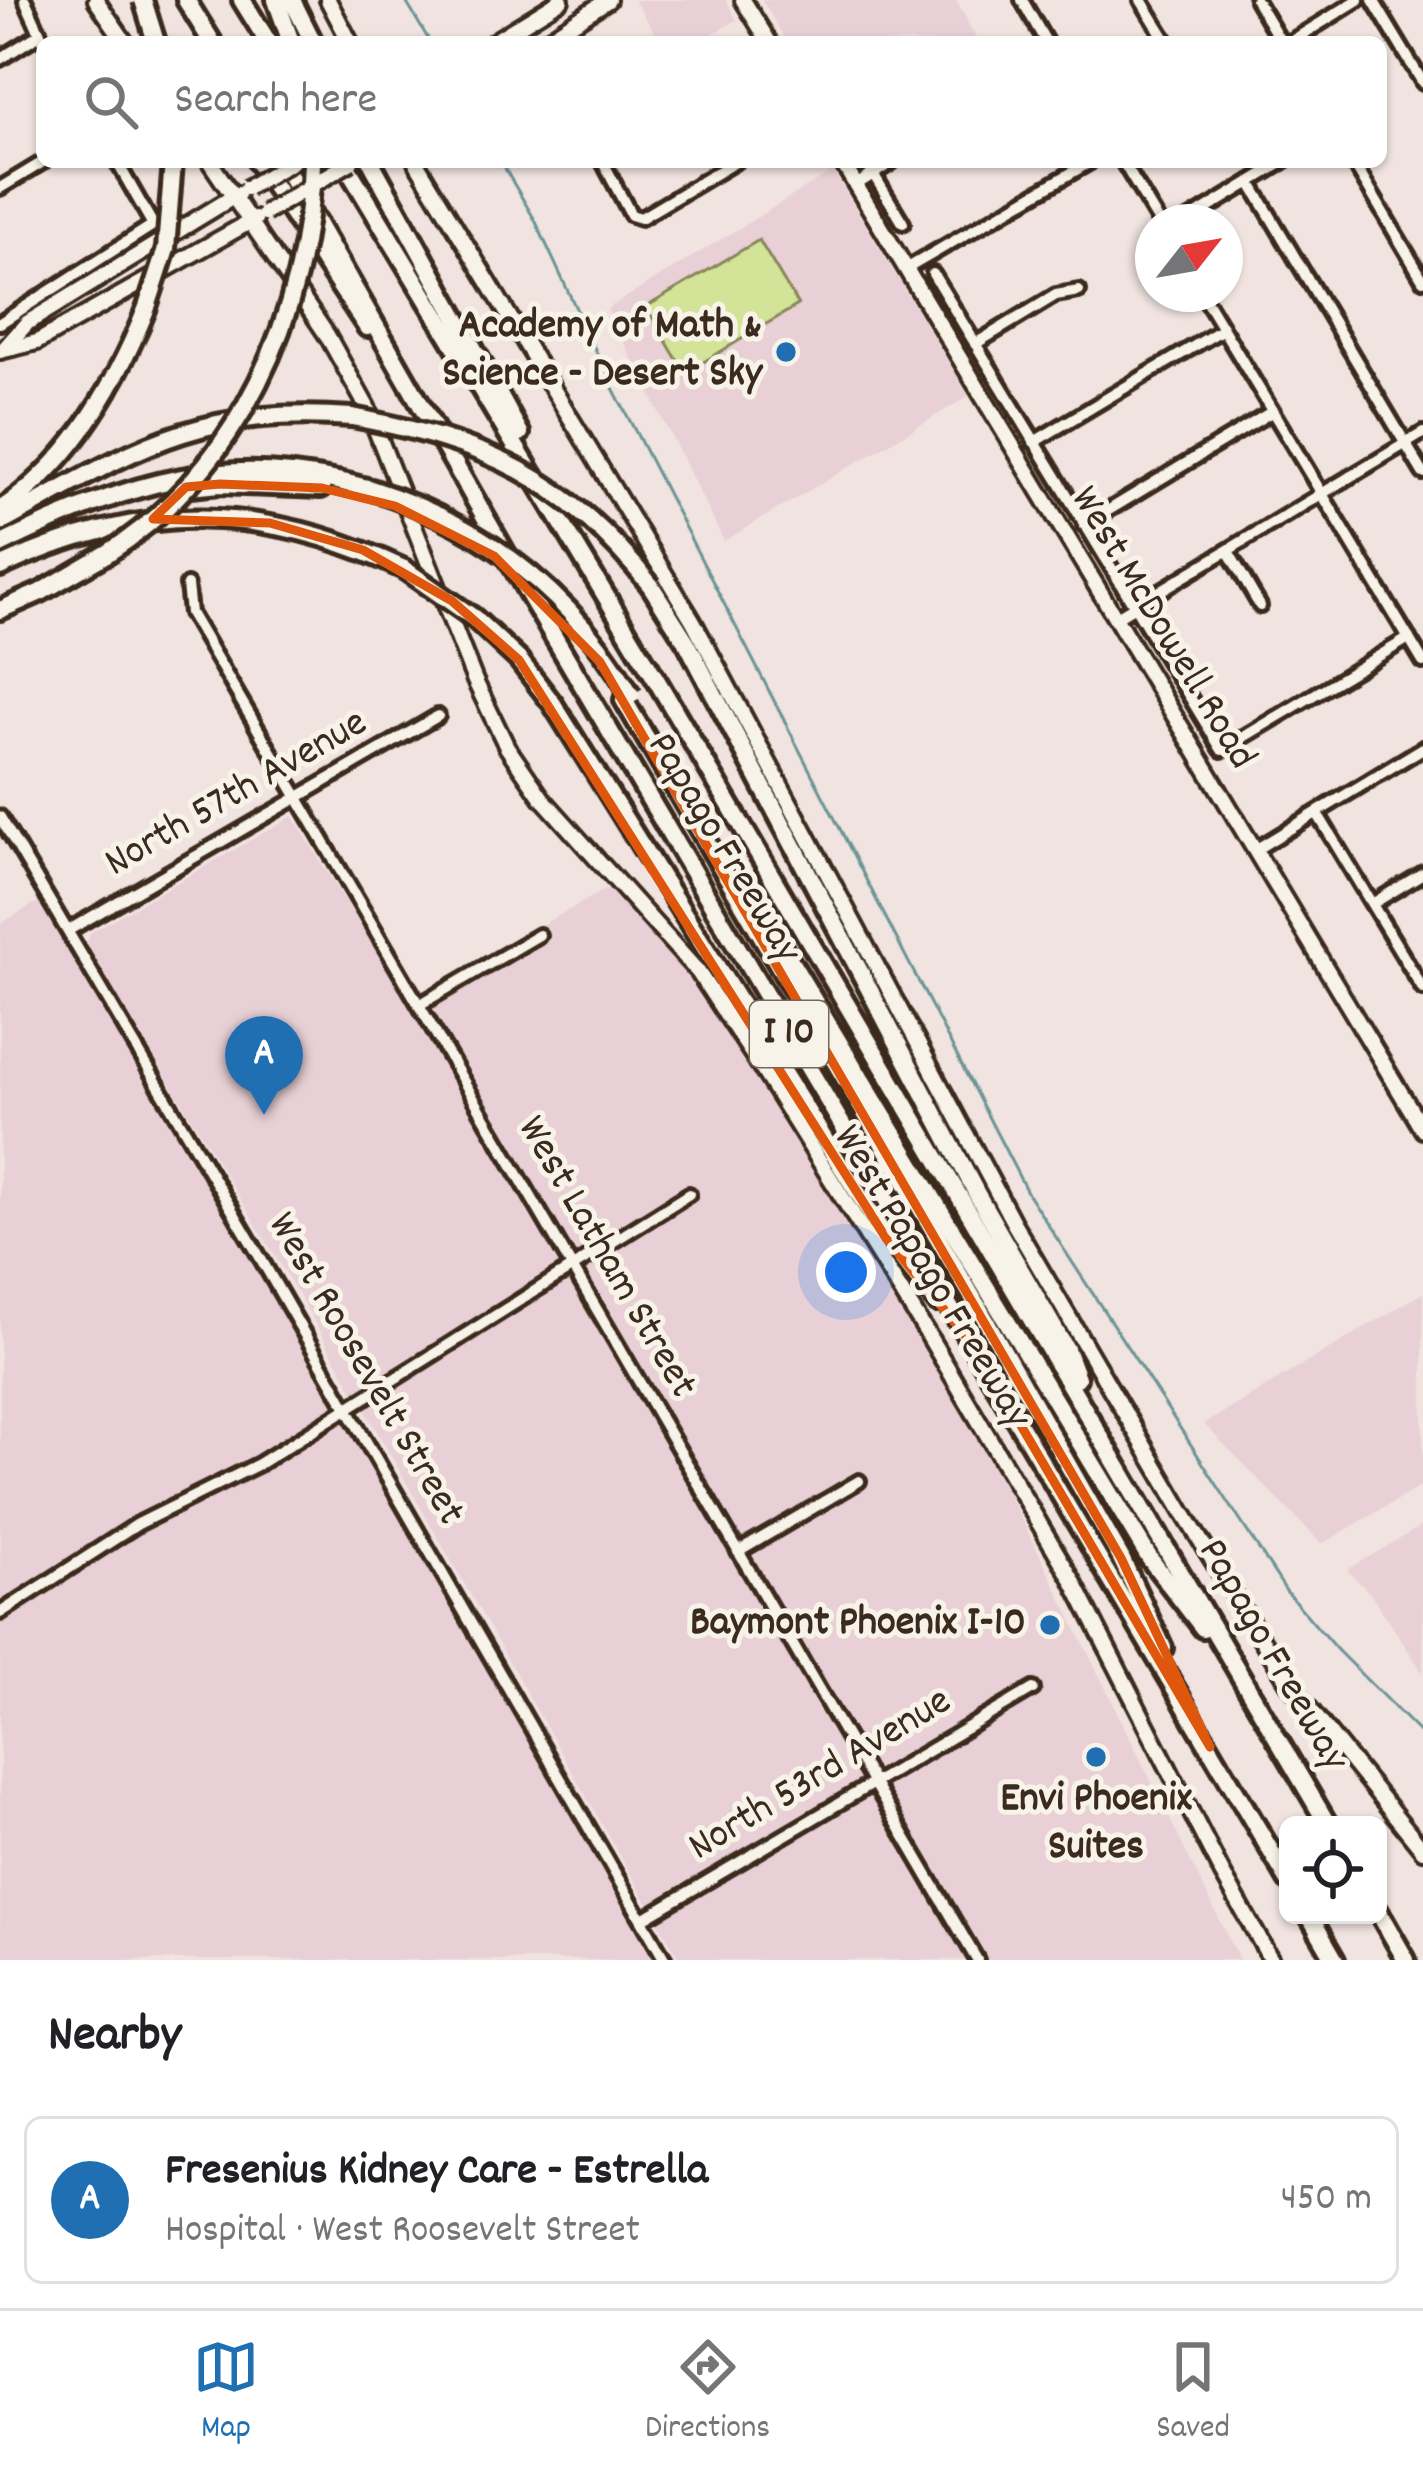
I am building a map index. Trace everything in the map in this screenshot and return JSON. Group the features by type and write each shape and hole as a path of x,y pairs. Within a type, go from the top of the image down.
{"highway":[{"path":"133,0 161,36"},
{"path":"143,0 154,36"},
{"path":"186,0 208,36"},
{"path":"242,0 264,36"},
{"path":"276,0 289,36"},
{"path":"292,0 310,36"},
{"path":"0,510 39,479 119,373 166,249 173,168"},
{"path":"262,168 342,296 407,380"},
{"name":"Papago Freeway","path":"285,168 534,603 1279,1865"},
{"path":"0,610 53,586 152,521 187,486 236,422 259,382 292,295 311,168"},
{"name":"Papago Freeway","path":"352,168 1323,1816"},
{"path":"374,168 660,686"},
{"path":"0,523 123,454 182,431 253,417 352,417 426,431 466,443 551,487 609,537 651,586 688,643 977,1194 1066,1349 1098,1429"},
{"path":"0,545 115,493 218,471 292,474 371,493 419,515 472,542 531,585 628,698 1150,1559 1244,1680"},
{"path":"0,555 88,513 172,488 269,485 371,493"},
{"path":"0,567 57,542 143,520 270,523 363,550 404,569 474,618 510,651 553,704 886,1238 976,1349"},
{"path":"628,698 1121,1558 1210,1747"},
{"path":"1314,1924 1335,1960"},
{"path":"1385,1924 1406,1960"}],"main road":[{"path":"96,0 121,36"},
{"path":"328,0 347,36"},
{"path":"504,36 561,0"},
{"path":"553,36 608,0"},
{"path":"743,0 765,36"},
{"name":"West Papago Freeway","path":"216,168 241,192 258,218 367,407 475,682 507,747 542,798 698,972 764,1072 927,1333 1072,1579 1271,1960"},
{"path":"1,348 27,322 282,168"},
{"path":"1,348 49,336 338,168"},
{"path":"420,168 692,621 1013,1222 1184,1514 1288,1682 1423,1850"},
{"name":"West McDowell Road","path":"846,168 1423,1130"}],"street":[{"path":"25,0 41,36"},
{"path":"1022,0 1043,36"},
{"path":"1141,0 1162,36"},
{"path":"1256,0 1282,36"},
{"path":"1296,36 1358,0"},
{"path":"1373,0 1423,83"},
{"path":"0,58 36,41"},
{"path":"0,188 36,166"},
{"path":"0,322 153,225 120,168"},
{"path":"606,168 632,214 641,218 725,168"},
{"path":"856,185 870,168 903,223"},
{"path":"906,269 1080,168"},
{"path":"1127,168 1148,204"},
{"path":"1214,204 1273,168"},
{"path":"1356,168 1423,280"},
{"path":"1250,182 1423,472"},
{"name":"West McDowell Road","path":"933,274 1222,750 1409,638"},
{"path":"975,344 1056,296 1078,291"},
{"path":"1213,312 1423,662"},
{"path":"1034,442 1223,329"},
{"path":"1084,525 1273,412"},
{"path":"1115,618 1423,433"},
{"path":"1228,551 1260,606"},
{"name":"West Latham Street","path":"187,585 190,613 977,1960"},
{"name":"North 57th Avenue","path":"69,931 438,716"},
{"path":"1255,850 1423,748"},
{"path":"1317,813 1423,988"},
{"name":"West Roosevelt Street","path":"0,817 665,1960"},
{"path":"1372,904 1423,873"},
{"path":"419,1005 539,935"},
{"path":"0,1612 138,1524 259,1463 689,1194"},
{"path":"738,1552 859,1481"},
{"name":"North 53rd Avenue","path":"643,1919 1034,1689"}],"highlighted area":[{"path":"220,484 322,488 395,506 494,556 600,662 1121,1558 1210,1747 976,1349 886,1238 519,660 452,601 363,550 270,523 153,519 186,487"}],"shaded area":[{"path":"634,0 726,0 737,20 709,36 657,36"},
{"path":"762,0 956,0 975,36 783,36"},
{"name":"Academy of Math & Science - Desert Sky","path":"833,171 969,396 724,541 607,309"},
{"path":"293,816 406,1000 612,886 682,966 752,1069 955,1394 1039,1553 1239,1960 680,1960 300,1297 86,945 91,932"},
{"path":"43,899 665,1960 0,1960 0,924"},
{"path":"1423,1293 1423,1485 1322,1544 1204,1424"},
{"path":"1423,1525 1423,1673 1371,1594 1347,1570"}],"green space":[{"path":"759,240 798,305 685,373 646,307"}],"waterway":[{"path":"405,0 426,36"},
{"path":"505,168 1028,1194 1286,1591 1423,1736"}],"place":[{"name":"Academy of Math & Science - Desert Sky","path":"786,352"},
{"name":"Fresenius Kidney Care - Estrella","path":"264,1115"},
{"name":"Baymont Phoenix I-10","path":"1050,1625"},
{"name":"Envi Phoenix Suites","path":"1096,1757"}]}
